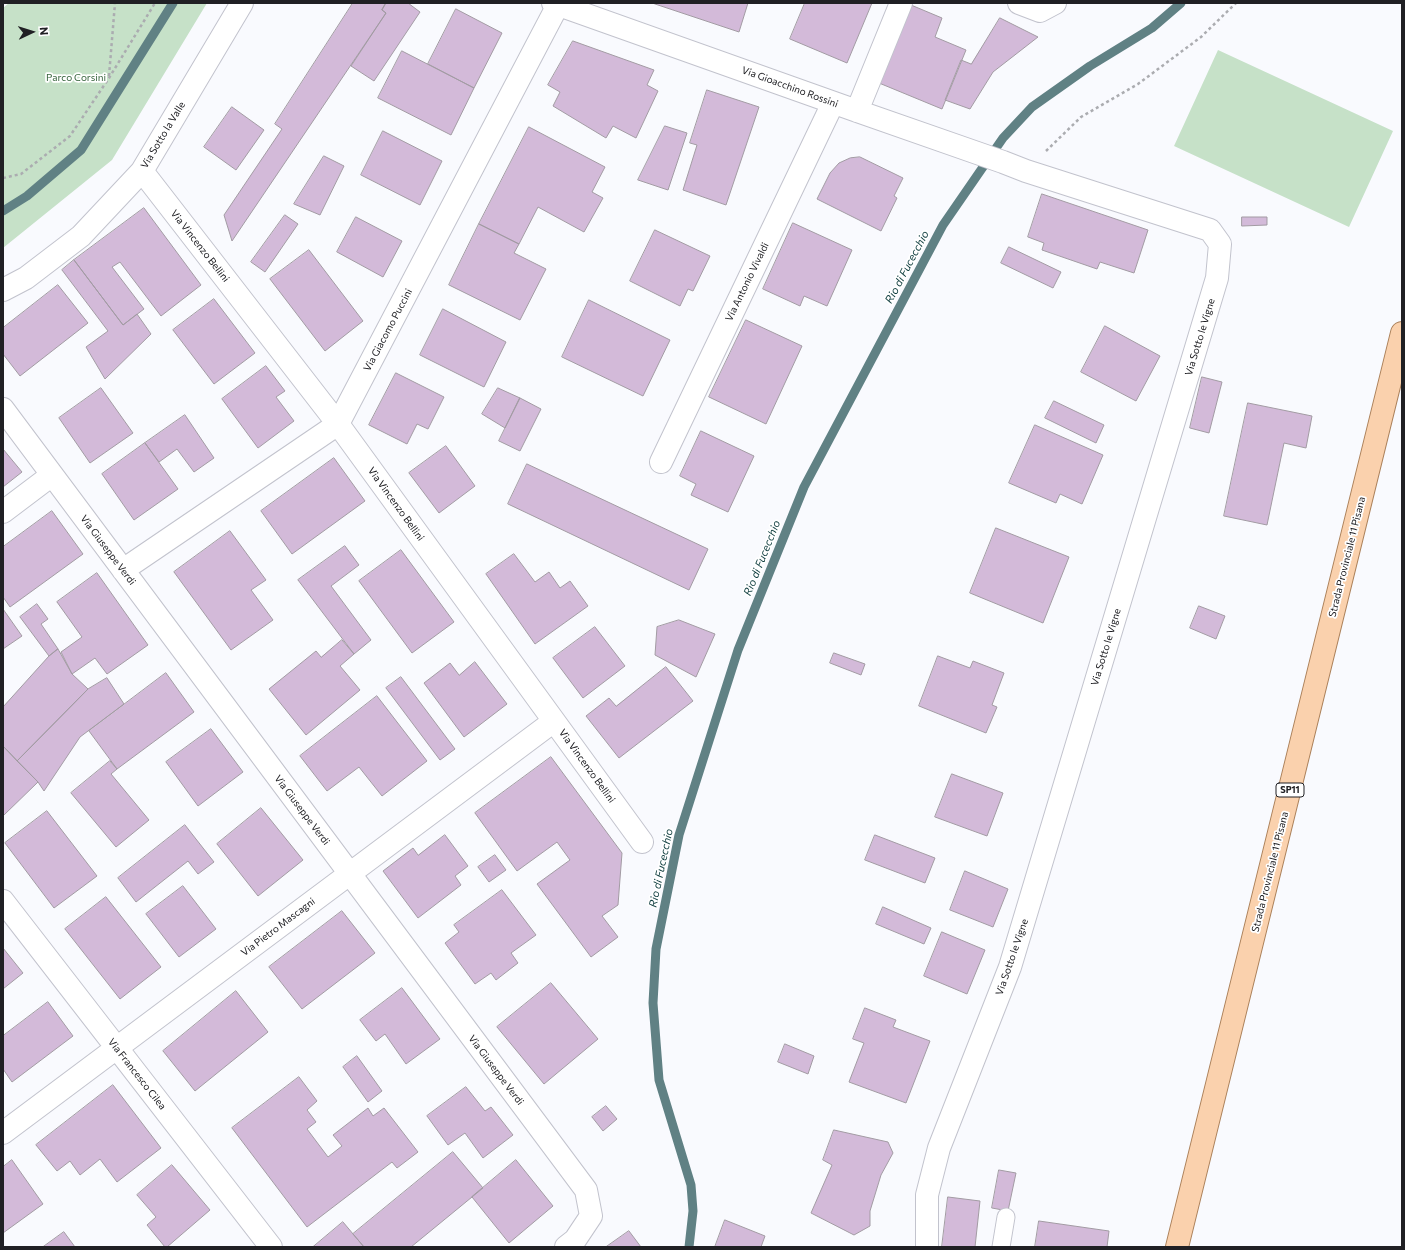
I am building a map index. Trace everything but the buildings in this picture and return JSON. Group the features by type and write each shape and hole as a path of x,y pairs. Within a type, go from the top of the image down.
{"main road":[{"name":"Strada Provinciale 11 Pisana","path":"1177,1247 1402,333"}],"street":[{"name":"Via Sotto la Valle","path":"3,290 26,278 81,236 142,171 242,3"},
{"path":"857,111 901,3"},
{"path":"1019,3 1040,11 1054,3"},
{"name":"Via Gioacchino Rossini","path":"557,4 833,103 977,152 1026,171"},
{"name":"Via Giacomo Puccini","path":"123,570 338,424 557,4"},
{"name":"Via Antonio Vivaldi","path":"661,462 833,103"},
{"name":"Via Vincenzo Bellini","path":"142,171 338,424 642,842"},
{"name":"Via Sotto le Vigne","path":"927,1247 927,1195 939,1148 1010,967 1217,278 1220,244 1210,230 1026,171"},
{"name":"Via Giuseppe Verdi","path":"3,409 586,1190 591,1216 575,1240 566,1247"},
{"path":"3,512 52,475"},
{"name":"Via Pietro Mascagni","path":"3,1133 554,721"},
{"name":"Via Francesco Cilea","path":"3,901 272,1247"}],"lane":[{"path":"1001,1247 1006,1217"}],"path":[{"path":"109,78 115,3"},
{"path":"3,178 21,174 70,136 109,78 155,3"},
{"path":"1026,171 1081,117 1138,84 1202,37 1236,3"}],"green space":[{"name":"Parco Corsini","path":"9,3 207,3 112,160 3,248 3,8"},
{"path":"1218,50 1393,131 1349,227 1174,146"}],"waterway":[{"path":"3,211 27,196 81,150 173,3"},
{"name":"Rio di Fucecchio","path":"689,1247 693,1211 691,1185 659,1080 653,1003 656,949 679,835 738,650 804,487 943,225 1003,138 1032,107 1090,66 1152,28 1181,3"}]}
